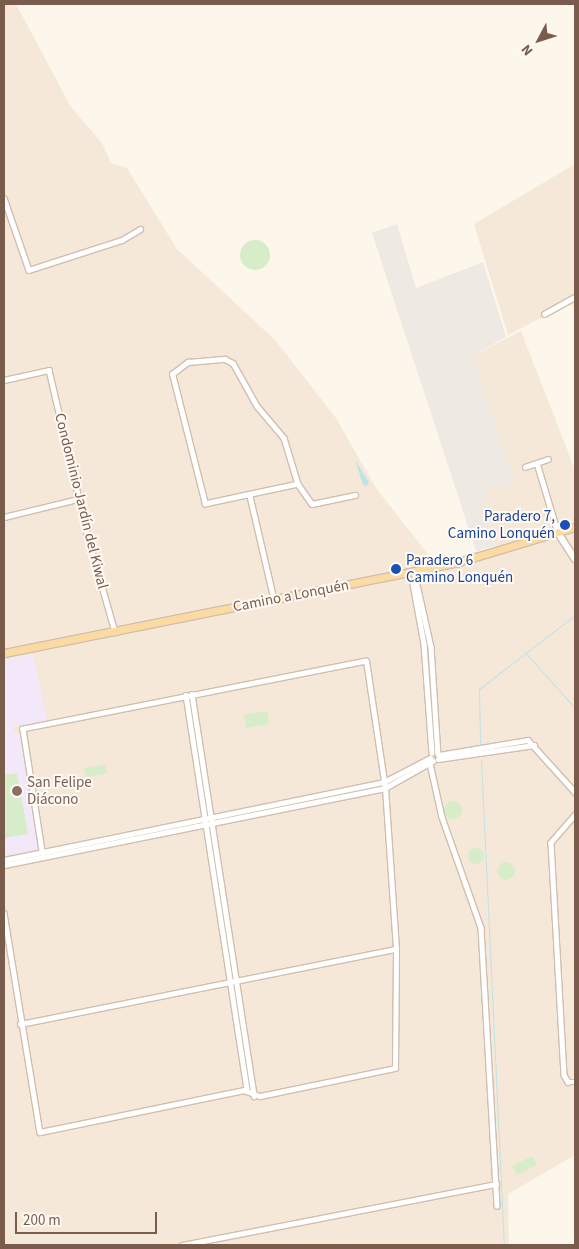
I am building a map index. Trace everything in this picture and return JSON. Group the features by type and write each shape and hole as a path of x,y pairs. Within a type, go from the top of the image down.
{"main road":[{"name":"Camino a Lonquén","path":"4,653 412,572 575,527"},
{"path":"558,533 575,559"}],"street":[{"path":"4,198 30,270 122,240 140,229"},
{"path":"544,314 575,297"},
{"path":"298,484 250,496 201,501 172,376 184,364 225,359 233,363 257,406 286,442 298,484 312,504 355,494"},
{"name":"Condominio Jardín del Kiwal","path":"4,380 49,370 78,500 115,632"},
{"path":"525,467 548,459"},
{"path":"536,463 558,533"},
{"path":"250,496 274,600"},
{"path":"4,517 78,500"},
{"path":"412,572 424,644 434,758 442,817 482,928 497,1206"},
{"path":"4,914 20,1024 42,1132 247,1091 254,1096 395,1068 396,949 385,788 366,661 23,729 42,851"},
{"path":"192,694 213,823 247,1091"},
{"path":"186,696 254,1096"},
{"path":"4,860 384,782 434,758 525,741 534,745 575,792"},
{"path":"4,866 385,788 434,758"},
{"path":"575,815 552,843 564,1075 568,1082 575,1082"},
{"path":"20,1024 396,949"},
{"path":"182,1245 496,1184"}],"shaded area":[{"path":"4,4 16,4 71,107 102,143 111,163 127,168 177,249 275,340 336,418 376,488 434,562 495,547 485,491 514,483 472,356 521,331 575,470 575,1155 508,1194 509,1245 4,1245"},
{"path":"575,164 575,312 571,302 508,335 474,224"},
{"path":"397,224 416,288 483,262 506,337 472,356 514,483 485,491 495,546 476,551 372,233"},
{"name":"San Felipe Diácono","path":"33,654 47,720 13,727 14,733 20,733 39,849 4,856 4,660"}],"green space":[{"path":"255,240 266,244 270,255 266,266 255,270 244,266 240,255 244,244"},
{"path":"267,711 269,724 246,728 244,715"},
{"path":"105,764 107,773 86,777 84,768"},
{"path":"17,773 28,834 4,838 4,775"},
{"path":"449,801 457,801 462,806 460,817 449,819 444,814 444,806"},
{"path":"476,848 484,856 476,864 468,856"},
{"path":"506,862 512,865 515,871 512,877 506,880 500,877 497,871 500,865"},
{"path":"532,1156 537,1165 517,1175 512,1166"}],"water":[{"path":"355,460 369,482 367,486 363,485"}],"waterway":[{"path":"480,744 479,689 575,615"},
{"path":"524,651 575,708"},
{"path":"481,760 504,1245"}],"place":[{"name":"Paradero 7, Camino Lonquén","path":"565,525"},
{"name":"Paradero 6 Camino Lonquén","path":"396,569"},
{"name":"San Felipe Diácono","path":"17,791"}]}
